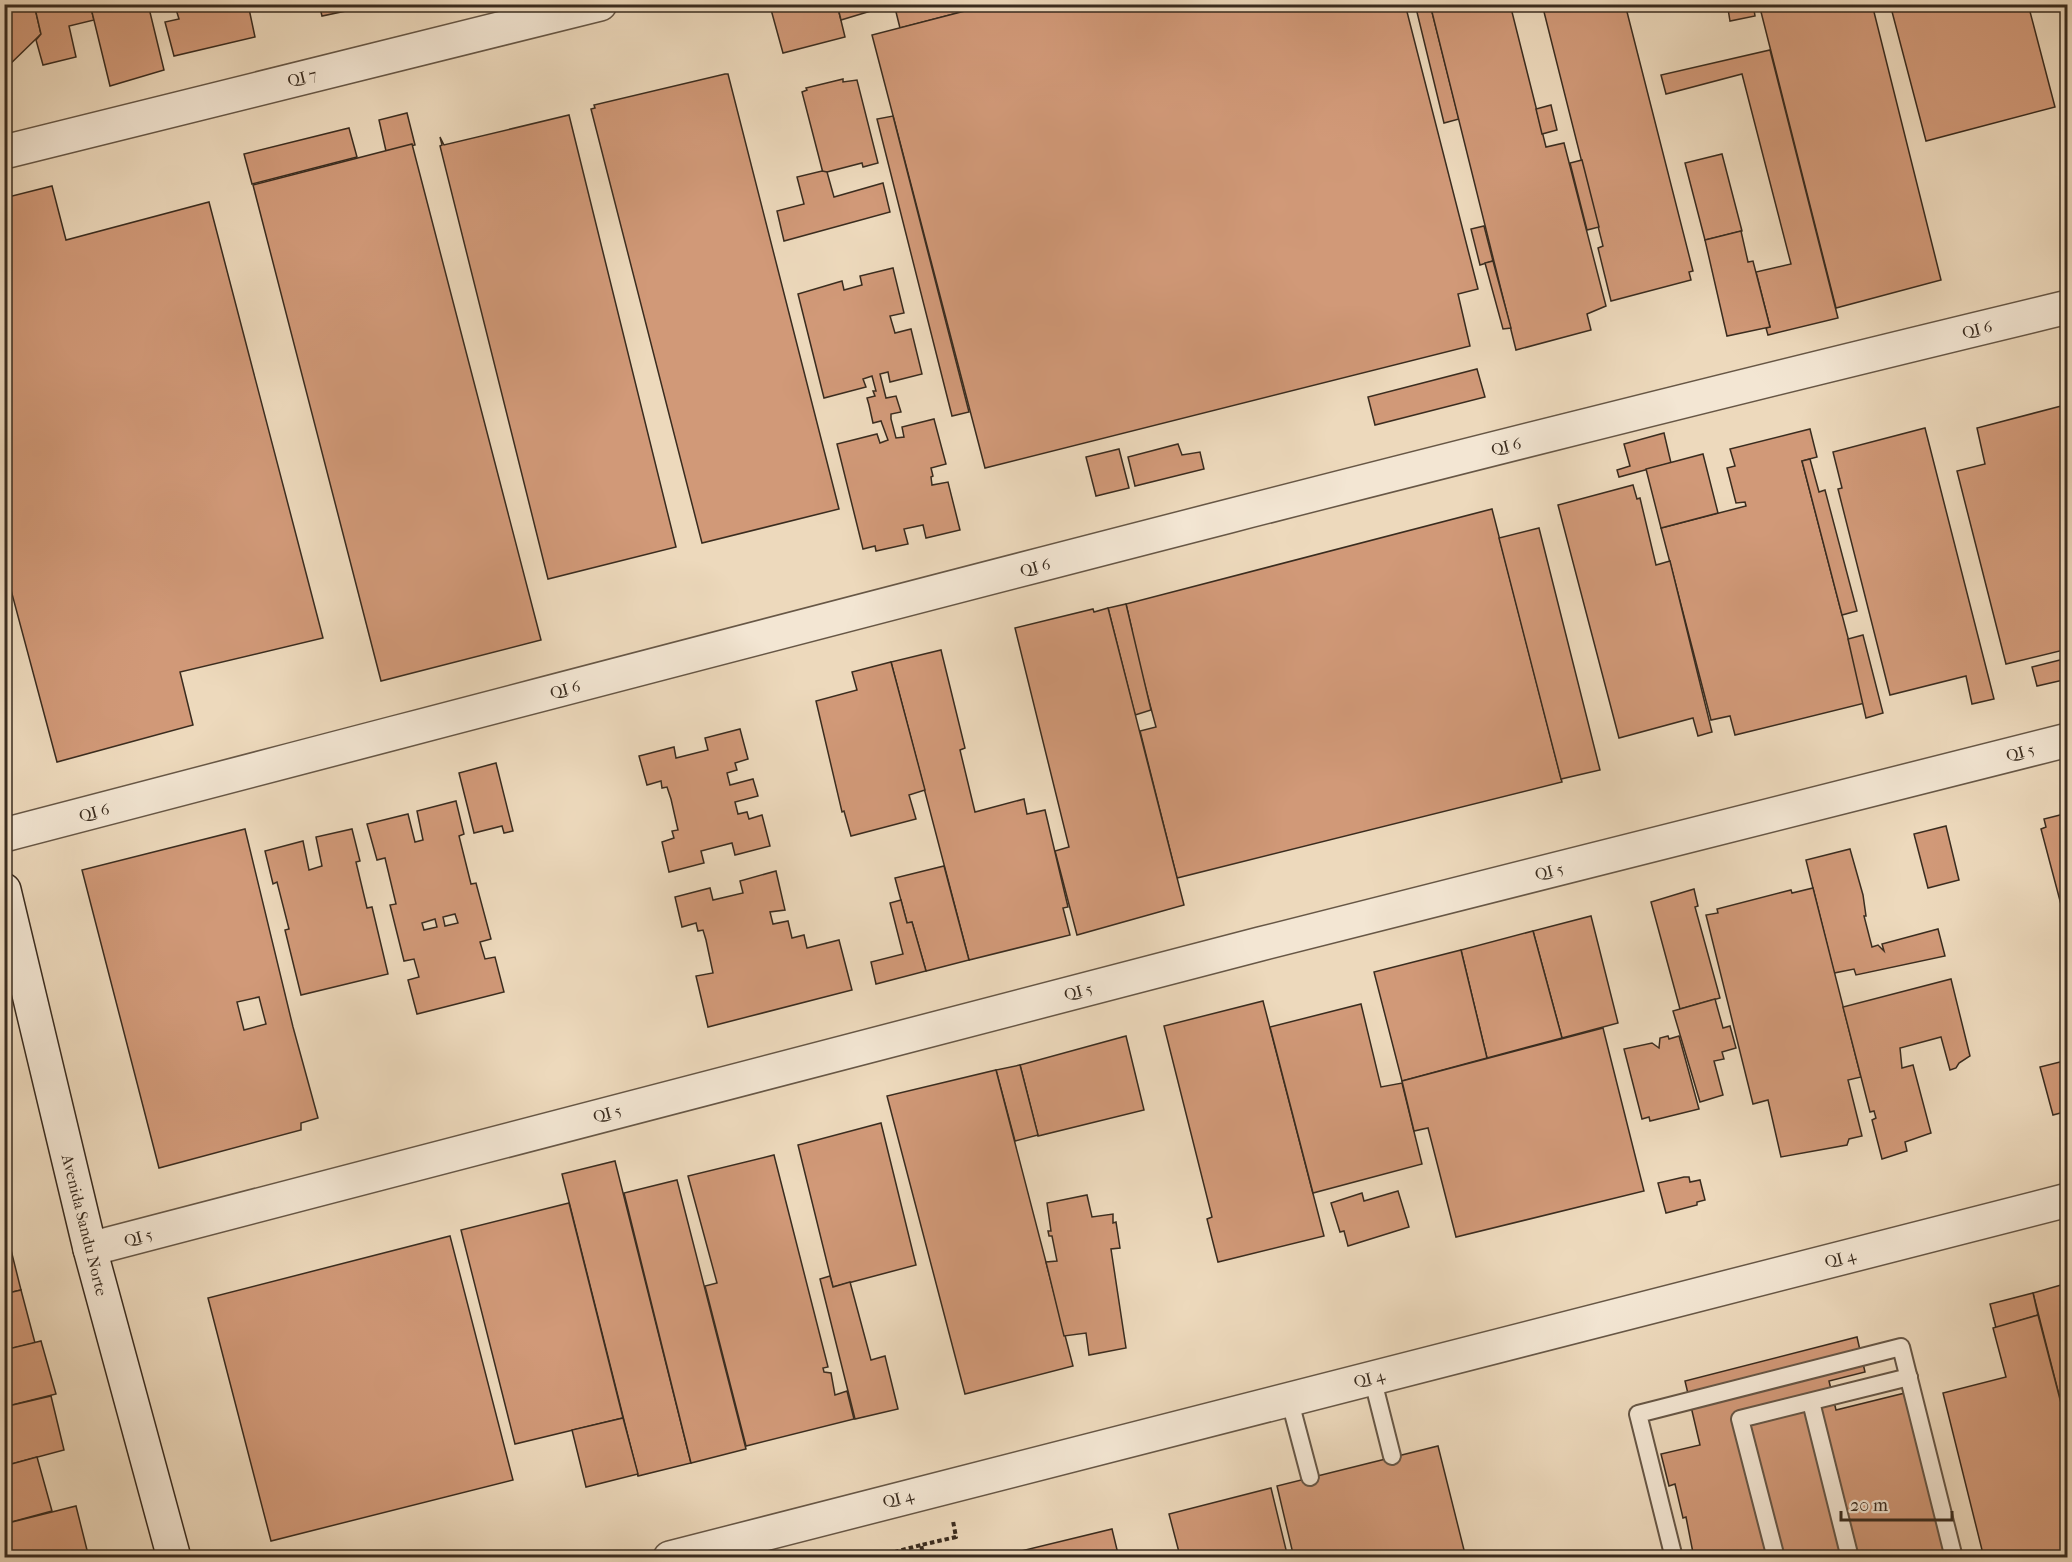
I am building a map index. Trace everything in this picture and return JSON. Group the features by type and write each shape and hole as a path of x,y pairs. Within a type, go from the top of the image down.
{"street":[{"name":"QI 7","path":"4,152 600,4"},
{"name":"QI 6","path":"4,835 1171,531 1783,376 2067,307"},
{"name":"QI 5","path":"90,1249 1260,944 2067,740"},
{"name":"Avenida Sandu Norte","path":"4,890 90,1249 174,1557"},
{"name":"QI 4","path":"670,1557 2067,1200"}],"lane":[{"path":"1674,1557 1638,1414 1901,1347 1954,1557"},
{"path":"1372,1377 1392,1456"},
{"path":"1776,1557 1740,1419 1908,1377"},
{"path":"1289,1398 1310,1478"},
{"path":"1811,1402 1850,1557"}],"path":[{"path":"887,1554 921,1545"}],"building":[{"path":"4,4 34,4 41,34 4,70"},
{"path":"34,4 90,4 94,20 69,26 76,57 43,65 36,40 41,34"},
{"path":"90,4 148,4 164,70 110,86"},
{"path":"160,4 192,4 193,9 201,4 248,4 255,37 174,56 165,22 179,19 175,6 161,9"},
{"path":"319,4 379,4 322,16"},
{"path":"837,4 845,37 783,53 770,6"},
{"path":"837,4 894,4 841,20"},
{"path":"894,4 992,4 900,28"},
{"path":"992,4 1405,4 1478,289 1458,294 1470,346 985,468 872,35"},
{"path":"1415,4 1430,4 1459,119 1444,123"},
{"path":"1430,4 1510,4 1546,147 1564,143 1606,306 1587,314 1591,330 1516,350"},
{"path":"1542,4 1625,4 1693,271 1689,272 1691,280 1611,301 1598,248 1603,246"},
{"path":"1718,4 1753,4 1755,16 1730,21 1728,9 1720,10"},
{"path":"1759,4 1872,4 1941,280 1836,308"},
{"path":"1890,4 2028,4 2055,107 1926,141"},
{"path":"1770,50 1838,318 1768,335 1766,328 1770,327 1756,272 1791,264 1742,74 1666,94 1661,75"},
{"path":"728,74 839,509 702,543 591,109 595,108 594,105"},
{"path":"843,79 843,82 857,80 878,163 863,167 862,163 823,173 802,92 807,90 806,88"},
{"path":"1551,105 1557,130 1542,134 1536,109"},
{"path":"407,113 415,145 386,151 379,120"},
{"path":"569,115 676,547 548,579 440,146 442,145 440,137 444,145"},
{"path":"893,116 969,412 952,416 877,119"},
{"path":"349,128 357,157 252,184 244,154"},
{"path":"412,144 541,640 381,681 253,185"},
{"path":"1722,154 1742,231 1705,240 1685,163"},
{"path":"1582,160 1599,227 1587,230 1570,163"},
{"path":"822,171 827,172 834,197 883,183 890,212 784,241 777,211 804,204 797,177"},
{"path":"52,186 66,240 209,202 323,638 180,672 193,725 57,762 4,564 4,198"},
{"path":"1484,226 1493,261 1480,265 1471,229"},
{"path":"1741,231 1748,262 1753,261 1770,327 1727,336 1705,240"},
{"path":"1493,261 1511,328 1503,329 1485,263"},
{"path":"893,268 904,313 890,316 895,333 911,329 922,374 890,382 888,372 880,374 886,398 896,396 901,412 891,414 891,419 896,438 904,437 902,427 934,419 946,464 931,468 932,485 948,482 960,530 926,538 923,525 904,529 908,544 876,551 875,546 863,549 837,444 877,434 880,443 888,440 881,421 873,423 867,398 875,396 872,376 863,379 866,387 824,398 798,294 842,281 844,290 862,285 860,276"},
{"path":"1477,369 1485,397 1375,425 1368,397"},
{"path":"2068,405 2068,649 2006,664 1957,471 1985,464 1977,428"},
{"path":"1925,428 1994,699 1972,704 1966,676 1890,695 1838,489 1842,488 1833,452"},
{"path":"1810,429 1817,457 1802,461 1865,703 1735,735 1730,716 1711,720 1661,528 1746,506 1745,502 1736,503 1727,468 1735,466 1730,449"},
{"path":"1664,433 1671,463 1619,477 1617,470 1630,466 1624,444"},
{"path":"1178,444 1182,455 1200,452 1204,469 1135,486 1128,457"},
{"path":"1119,449 1129,488 1096,496 1086,457"},
{"path":"1703,454 1718,513 1661,528 1646,469"},
{"path":"1810,459 1819,492 1825,490 1857,611 1842,615 1802,461"},
{"path":"1633,485 1637,499 1640,498 1656,565 1670,561 1712,732 1698,736 1693,718 1619,738 1558,505"},
{"path":"1492,509 1562,782 1177,878 1140,731 1156,727 1130,630 1132,630 1126,604"},
{"path":"1539,528 1600,770 1561,779 1499,538"},
{"path":"1126,604 1151,710 1135,715 1108,608"},
{"path":"1108,608 1184,905 1077,935 1055,851 1069,847 1015,628 1093,609 1094,612"},
{"path":"1863,635 1883,713 1866,718 1848,639"},
{"path":"941,650 965,748 960,750 975,812 1024,799 1027,814 1045,810 1068,907 1063,908 1070,935 969,960 891,662"},
{"path":"2068,658 2068,679 2037,686 2032,667"},
{"path":"891,662 925,790 909,795 916,819 851,836 844,811 842,812 816,701 857,690 852,672"},
{"path":"740,729 748,759 735,763 737,770 727,773 730,785 753,779 758,796 735,802 738,814 747,812 749,819 762,815 770,846 735,855 732,843 701,851 704,863 669,872 662,842 674,838 672,831 678,830 671,799 667,787 662,788 661,781 647,785 639,756 674,747 676,758 708,750 705,738"},
{"path":"496,763 513,831 504,833 502,826 474,833 459,773"},
{"path":"456,801 464,834 459,836 471,884 476,883 491,939 480,942 485,959 495,957 504,992 417,1014 408,980 419,977 414,959 404,961 390,905 396,904 385,858 377,860 367,824 408,814 415,842 423,840 417,811","holes":["455,914 458,923 445,926 443,917","435,919 437,927 424,930 422,923"]},
{"path":"2068,813 2068,931 2041,829 2046,827 2044,819"},
{"path":"1946,826 1959,880 1928,888 1914,834"},
{"path":"245,829 293,1027 318,1118 301,1123 301,1130 159,1168 82,870","holes":["259,997 266,1024 244,1030 237,1002"]},
{"path":"352,829 360,861 356,862 367,908 372,907 388,974 301,995 285,930 289,929 277,882 273,884 265,851 303,841 309,870 322,866 316,837"},
{"path":"1850,849 1863,895 1866,916 1864,916 1872,947 1878,945 1884,951 1882,944 1938,929 1945,956 1856,975 1854,969 1834,973 1806,860"},
{"path":"944,866 969,960 926,971 912,922 907,923 895,878"},
{"path":"776,871 785,910 770,912 773,924 788,921 792,938 804,935 807,948 839,940 852,990 708,1027 696,976 713,973 706,940 703,930 698,931 696,923 682,927 675,897 710,888 713,900 743,893 740,881"},
{"path":"1813,888 1861,1077 1848,1080 1862,1136 1849,1139 1847,1145 1781,1157 1768,1100 1753,1104 1706,915 1718,913 1717,909 1791,890 1792,893"},
{"path":"1694,889 1698,906 1695,907 1720,998 1680,1009 1651,902"},
{"path":"901,900 907,923 912,922 926,971 876,984 871,962 903,954 890,903"},
{"path":"1591,916 1618,1023 1562,1038 1533,931"},
{"path":"1533,931 1562,1038 1487,1058 1461,950"},
{"path":"1461,950 1487,1058 1402,1081 1374,972"},
{"path":"1951,979 1970,1056 1959,1063 1956,1068 1950,1070 1941,1037 1900,1048 1902,1068 1913,1065 1931,1133 1905,1142 1907,1151 1882,1159 1872,1120 1876,1118 1874,1111 1870,1112 1843,1007"},
{"path":"1715,999 1723,1028 1730,1026 1736,1048 1722,1052 1724,1059 1714,1061 1723,1095 1700,1102 1673,1011"},
{"path":"1263,1001 1324,1236 1218,1262 1207,1219 1212,1217 1164,1026"},
{"path":"1361,1004 1381,1087 1402,1083 1422,1164 1313,1193 1270,1027"},
{"path":"1603,1028 1644,1191 1456,1237 1428,1128 1414,1131 1402,1081"},
{"path":"1126,1036 1144,1110 1038,1136 1020,1065"},
{"path":"1668,1036 1669,1039 1679,1036 1699,1109 1650,1121 1649,1117 1642,1119 1624,1049 1652,1043 1659,1048 1660,1038"},
{"path":"2068,1060 2068,1111 2053,1115 2040,1067"},
{"path":"1020,1065 1038,1135 1015,1141 996,1070"},
{"path":"996,1070 1073,1366 965,1394 887,1096"},
{"path":"881,1123 916,1265 833,1287 798,1145"},
{"path":"774,1155 828,1367 823,1368 824,1372 831,1373 835,1395 847,1391 854,1419 746,1446 705,1286 717,1283 688,1176"},
{"path":"615,1161 691,1463 638,1476 562,1174"},
{"path":"1689,1177 1690,1182 1700,1180 1705,1200 1697,1202 1697,1205 1666,1213 1658,1183"},
{"path":"677,1180 746,1449 691,1463 624,1193"},
{"path":"1398,1191 1409,1227 1348,1246 1344,1231 1340,1232 1331,1203 1362,1193 1364,1201"},
{"path":"1087,1195 1092,1217 1113,1214 1113,1223 1116,1222 1120,1248 1111,1249 1126,1348 1089,1355 1086,1333 1064,1336 1046,1262 1057,1261 1052,1236 1049,1236 1048,1231 1051,1231 1047,1203"},
{"path":"569,1203 623,1418 515,1444 461,1230"},
{"path":"7,1234 21,1290 4,1294 4,1235"},
{"path":"450,1236 513,1480 271,1541 208,1298"},
{"path":"830,1276 833,1287 850,1282 871,1360 885,1356 898,1409 855,1419 820,1279"},
{"path":"2068,1283 2068,1430 2033,1293"},
{"path":"21,1290 35,1343 4,1350 4,1294"},
{"path":"2033,1293 2038,1315 1996,1328 1990,1304"},
{"path":"2038,1315 2068,1430 2068,1558 1984,1558 1943,1393 2006,1377 1993,1328"},
{"path":"1857,1337 1865,1372 1829,1381 1836,1410 1909,1392 1946,1558 1694,1558 1686,1517 1683,1518 1675,1484 1669,1486 1661,1454 1700,1445 1685,1381"},
{"path":"41,1341 56,1394 4,1407 4,1350"},
{"path":"51,1396 64,1450 4,1466 4,1407"},
{"path":"623,1418 638,1474 586,1487 572,1430"},
{"path":"1438,1446 1466,1558 1294,1558 1277,1486"},
{"path":"37,1457 52,1511 4,1524 4,1466"},
{"path":"1271,1488 1288,1558 1175,1558 1180,1556 1169,1514"},
{"path":"76,1506 89,1558 4,1558 4,1524"},
{"path":"1112,1529 1119,1558 1006,1558 1005,1555"}]}
